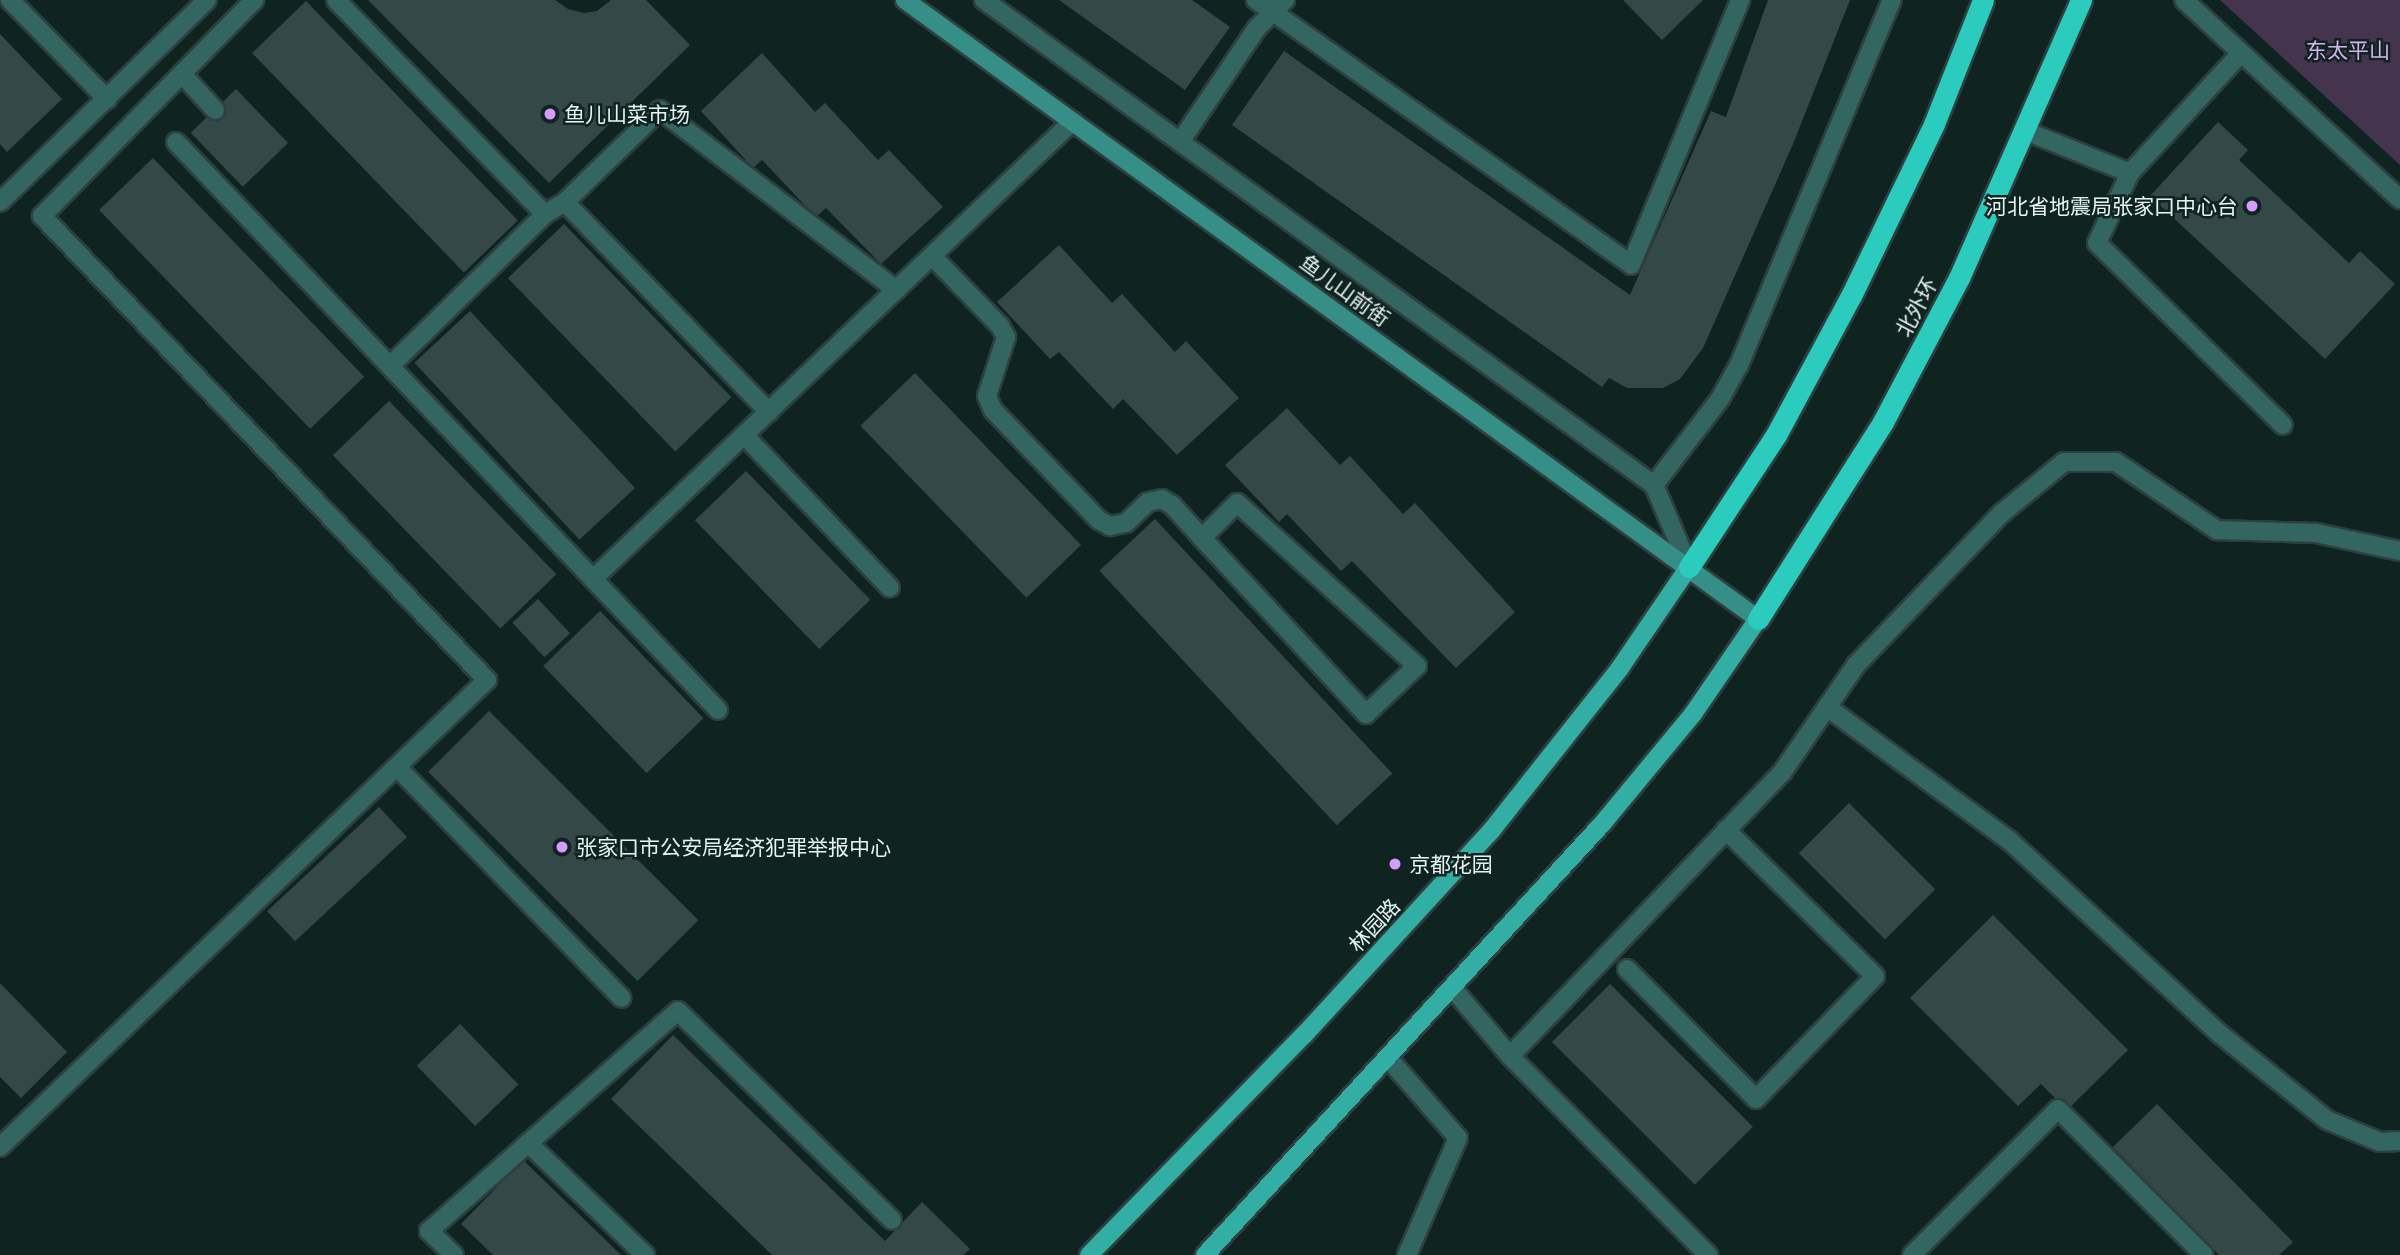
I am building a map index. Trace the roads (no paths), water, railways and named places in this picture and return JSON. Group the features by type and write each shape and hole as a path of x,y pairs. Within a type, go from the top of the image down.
{"highway":[{"path":"1689,567 1776,435 1851,296 1934,124 1983,0"},
{"name":"北外环","path":"1758,619 1883,422 1959,278 2081,0"}],"main road":[{"name":"林园路","path":"1089,1255 1304,1035 1491,831 1620,668 1689,567"},
{"path":"1205,1255 1453,989 1627,794 1693,714 1758,619"}],"street":[{"path":"10,0 107,99"},
{"path":"0,202 207,0"},
{"path":"2,1140 487,680 42,216 254,0"},
{"path":"336,0 545,214"},
{"name":"鱼儿山前街","path":"905,0 1758,619"},
{"path":"984,0 1654,485 1689,567"},
{"path":"1256,0 1279,6 1632,265 1740,0"},
{"path":"1654,485 1720,399 1739,365 1892,0"},
{"path":"2184,0 2400,199"},
{"path":"1180,142 1257,28 1279,6"},
{"path":"2241,53 2130,173 2098,243 2283,425"},
{"path":"182,74 215,110"},
{"path":"390,366 438,331 545,214 565,202 660,110 896,290"},
{"path":"593,579 1073,121"},
{"path":"2024,130 2130,173"},
{"path":"176,142 718,710"},
{"path":"565,202 769,412"},
{"path":"932,256 1000,326 1006,337 987,396 993,410 1099,520 1111,526 1126,523 1148,502 1162,499 1172,505 1202,538 1366,714 1417,666 1237,503 1202,538"},
{"path":"744,435 890,587"},
{"path":"1510,1056 1783,771 1856,664 2002,513 2064,462 2116,462 2217,530 2316,533 2400,551"},
{"path":"1827,707 2010,841 2220,1034 2328,1120 2380,1142 2400,1141"},
{"path":"397,767 622,998"},
{"path":"1627,969 1756,1099 1875,976 1726,830"},
{"path":"1453,989 1510,1056 1708,1255"},
{"path":"454,1255 429,1231 678,1011 892,1220"},
{"path":"1388,1058 1458,1138 1406,1255"},
{"path":"1912,1255 2058,1109 2204,1255"},
{"path":"528,1143 645,1255"}],"place":[{"name":"鱼儿山菜市场","path":"550,114"},
{"name":"河北省地震局张家口中心台","path":"2252,206"},
{"name":"张家口市公安局经济犯罪举报中心","path":"562,847"},
{"name":"京都花园","path":"1395,864"}],"park label":[{"name":"东太平山","path":"2348,50"}]}
